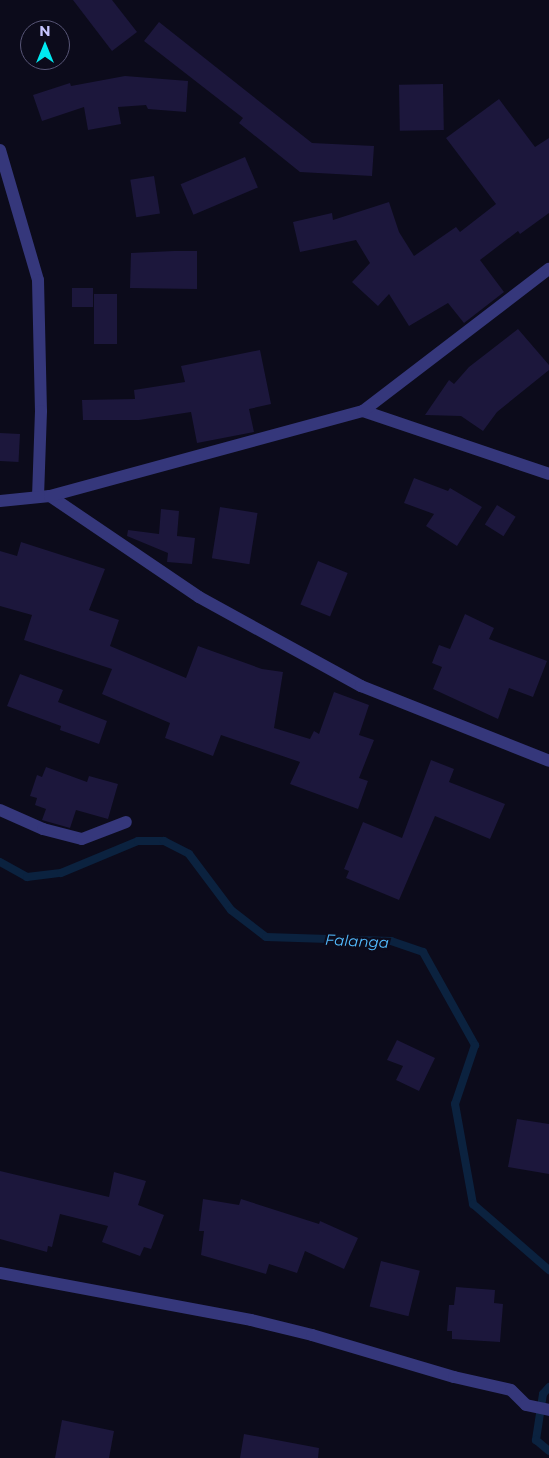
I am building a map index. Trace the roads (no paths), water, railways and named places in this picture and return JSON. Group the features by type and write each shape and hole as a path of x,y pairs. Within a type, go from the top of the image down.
{"street":[{"path":"0,150 38,280 44,497"},
{"path":"0,500 44,497 364,412 549,269"},
{"path":"364,412 549,474"},
{"path":"44,497 199,597 361,686 549,761"},
{"path":"0,810 43,829 82,839 126,822"},
{"path":"0,1273 251,1320 312,1335 454,1377 511,1390 526,1405 549,1410"}],"waterway":[{"name":"Falanga","path":"0,862 27,877 61,873 138,841 164,841 189,854 231,910 266,937 391,941 423,952 475,1045 455,1104 473,1204 549,1270"},
{"name":"Falanga","path":"549,1387 543,1394 536,1440 549,1451"}]}
